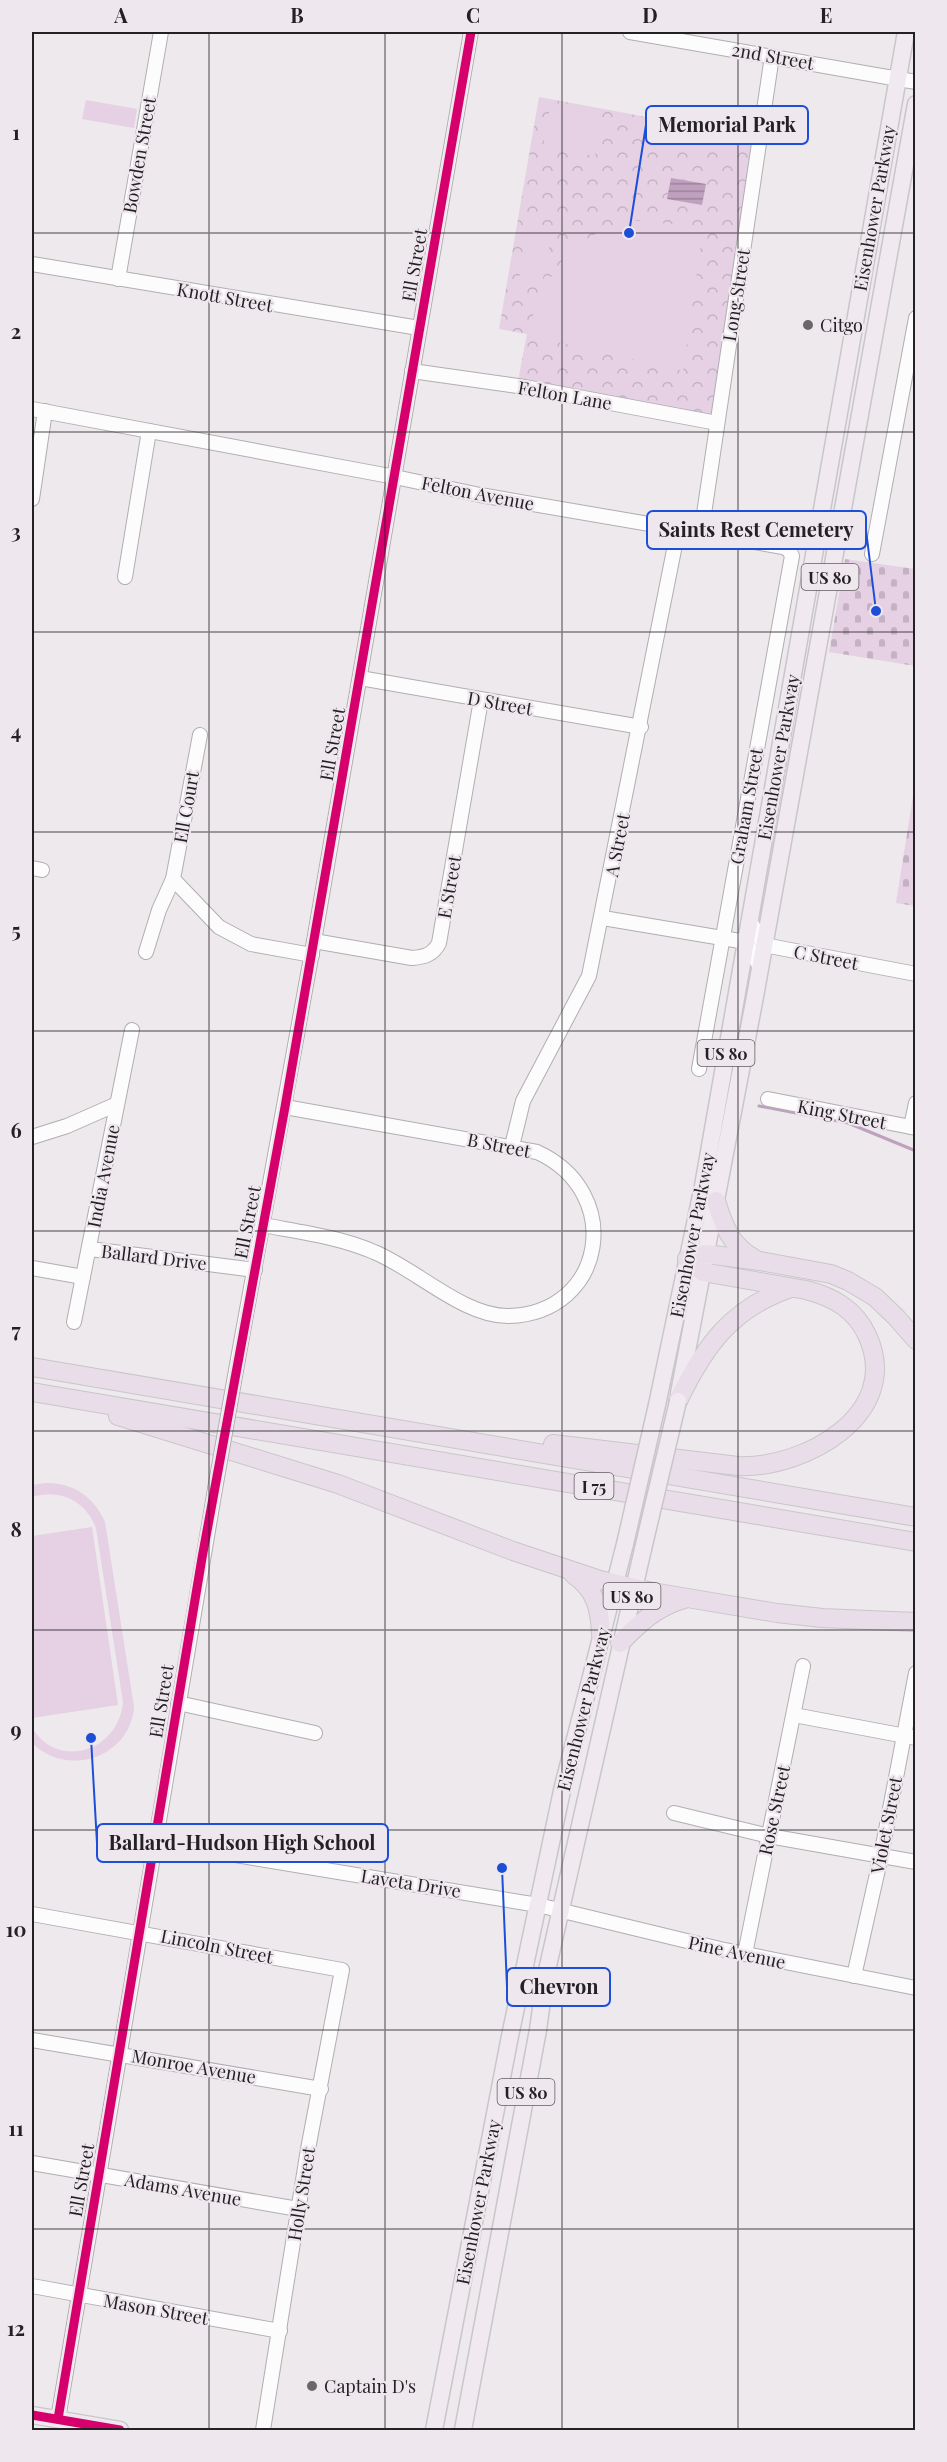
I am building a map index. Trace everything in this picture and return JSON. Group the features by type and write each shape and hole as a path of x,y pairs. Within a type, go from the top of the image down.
{"highway":[{"path":"716,1202 732,1241 740,1249 760,1261"},
{"path":"464,1439 573,1445 738,1466 780,1463 807,1453 829,1440 860,1412 872,1387 874,1355 864,1328 845,1306 821,1294 687,1259"},
{"path":"704,1263 760,1261 816,1270 848,1281 886,1306 915,1340"},
{"path":"678,1401 701,1358 729,1323 756,1303 793,1288"},
{"name":"I 75","path":"32,1367 915,1517"},
{"name":"I 75","path":"32,1392 915,1542"},
{"path":"54,1395 329,1481 569,1571 687,1598 777,1613 822,1618 915,1622"},
{"path":"569,1571 585,1582 594,1594 599,1610 601,1635"},
{"path":"620,1642 642,1620 669,1604 687,1598"}],"main road":[{"name":"Eisenhower Parkway","path":"463,2430 538,2030 545,1979 600,1744 620,1642 626,1544 703,1186 906,32"},
{"name":"Eisenhower Parkway","path":"434,2430 510,2036 563,1786 601,1635 643,1549 678,1401 760,967 915,104"},
{"path":"32,2415 113,2430"}],"street":[{"name":"Bowden Street","path":"118,279 161,32"},
{"name":"Ell Street","path":"58,2420 214,1489 285,1107 471,32"},
{"name":"2nd Street","path":"630,32 682,36 772,56 915,82"},
{"name":"Long Street","path":"701,534 772,56"},
{"name":"Knott Street","path":"32,264 419,328"},
{"path":"872,554 915,318"},
{"name":"Felton Lane","path":"412,371 525,387 717,423"},
{"path":"32,499 38,410"},
{"name":"Felton Avenue","path":"38,410 480,495 783,547"},
{"path":"125,577 149,431"},
{"name":"A Street","path":"512,1146 519,1112 589,976 603,918 678,530"},
{"name":"Graham Street","path":"699,1069 792,556 789,550 783,547"},
{"name":"D Street","path":"360,678 641,726"},
{"name":"E Street","path":"313,948 412,958 425,956 436,950 481,700"},
{"name":"Ell Court","path":"146,952 159,910 173,879 200,735"},
{"path":"173,879 212,920 252,944 313,948"},
{"path":"603,918 746,942 760,967"},
{"path":"750,921 764,945"},
{"name":"C Street","path":"764,945 915,974"},
{"name":"India Avenue","path":"74,1322 132,1030"},
{"name":"King Street","path":"768,1099 913,1128"},
{"path":"913,1128 915,1103"},
{"path":"32,1137 67,1126 117,1104"},
{"name":"B Street","path":"263,1225 358,1245 413,1271 458,1300 498,1315 524,1314 544,1310 568,1293 588,1264 594,1238 594,1218 588,1199 577,1182 552,1159 537,1152 285,1107"},
{"name":"Ballard Drive","path":"90,1249 255,1270"},
{"name":"Ballard Drive","path":"32,1268 83,1276"},
{"name":"Rose Street","path":"745,1954 802,1666"},
{"name":"Violet Street","path":"854,1976 909,1737 915,1673"},
{"path":"178,1703 315,1734"},
{"path":"794,1715 909,1737"},
{"path":"674,1813 769,1836 915,1862"},
{"name":"Laveta Drive","path":"156,1842 560,1910"},
{"name":"Pine Avenue","path":"560,1910 745,1954 915,1988"},
{"name":"Lincoln Street","path":"32,1914 332,1968"},
{"name":"Holly Street","path":"263,2430 298,2210 342,1970 332,1968"},
{"name":"Monroe Avenue","path":"32,2040 321,2088"},
{"name":"Adams Avenue","path":"32,2163 298,2210"},
{"name":"Mason Street","path":"32,2286 280,2331"}],"green space":[{"path":"539,97 759,138 711,422 517,386 527,334 499,329"},
{"path":"86,100 137,109 134,128 82,119"},
{"path":"550,107 602,116 595,156 543,147"},
{"path":"631,220 682,225 703,230 683,371 544,339 528,330 547,285 568,254 589,238"},
{"path":"530,222 553,227 542,284 519,279"},
{"path":"845,559 915,569 915,666 829,652"},
{"path":"915,784 915,906 896,903"},
{"path":"46,1483 65,1486 82,1493 95,1505 105,1522 134,1707 130,1725 121,1739 109,1750 95,1757 79,1760 62,1759 46,1754 32,1743 32,1728 43,1741 57,1749 72,1752 86,1750 100,1743 111,1733 119,1719 123,1702 96,1528 86,1510 71,1499 52,1494 32,1497 32,1485"},
{"path":"92,1527 118,1705 32,1718 32,1536"}],"shaded area":[{"path":"671,178 706,184 702,205 667,199"}],"waterway":[{"path":"759,1106 848,1123 916,1151"}],"cycle path":[{"path":"58,2419 202,1558 285,1107 471,32"},
{"path":"32,2415 120,2430"}],"place":[{"name":"Memorial Park","path":"629,233"},
{"name":"Citgo","path":"808,325"},
{"name":"Saints Rest Cemetery","path":"876,611"},
{"name":"Ballard-Hudson High School","path":"91,1738"},
{"name":"Chevron","path":"502,1868"},
{"name":"Captain D's","path":"312,2386"}]}
